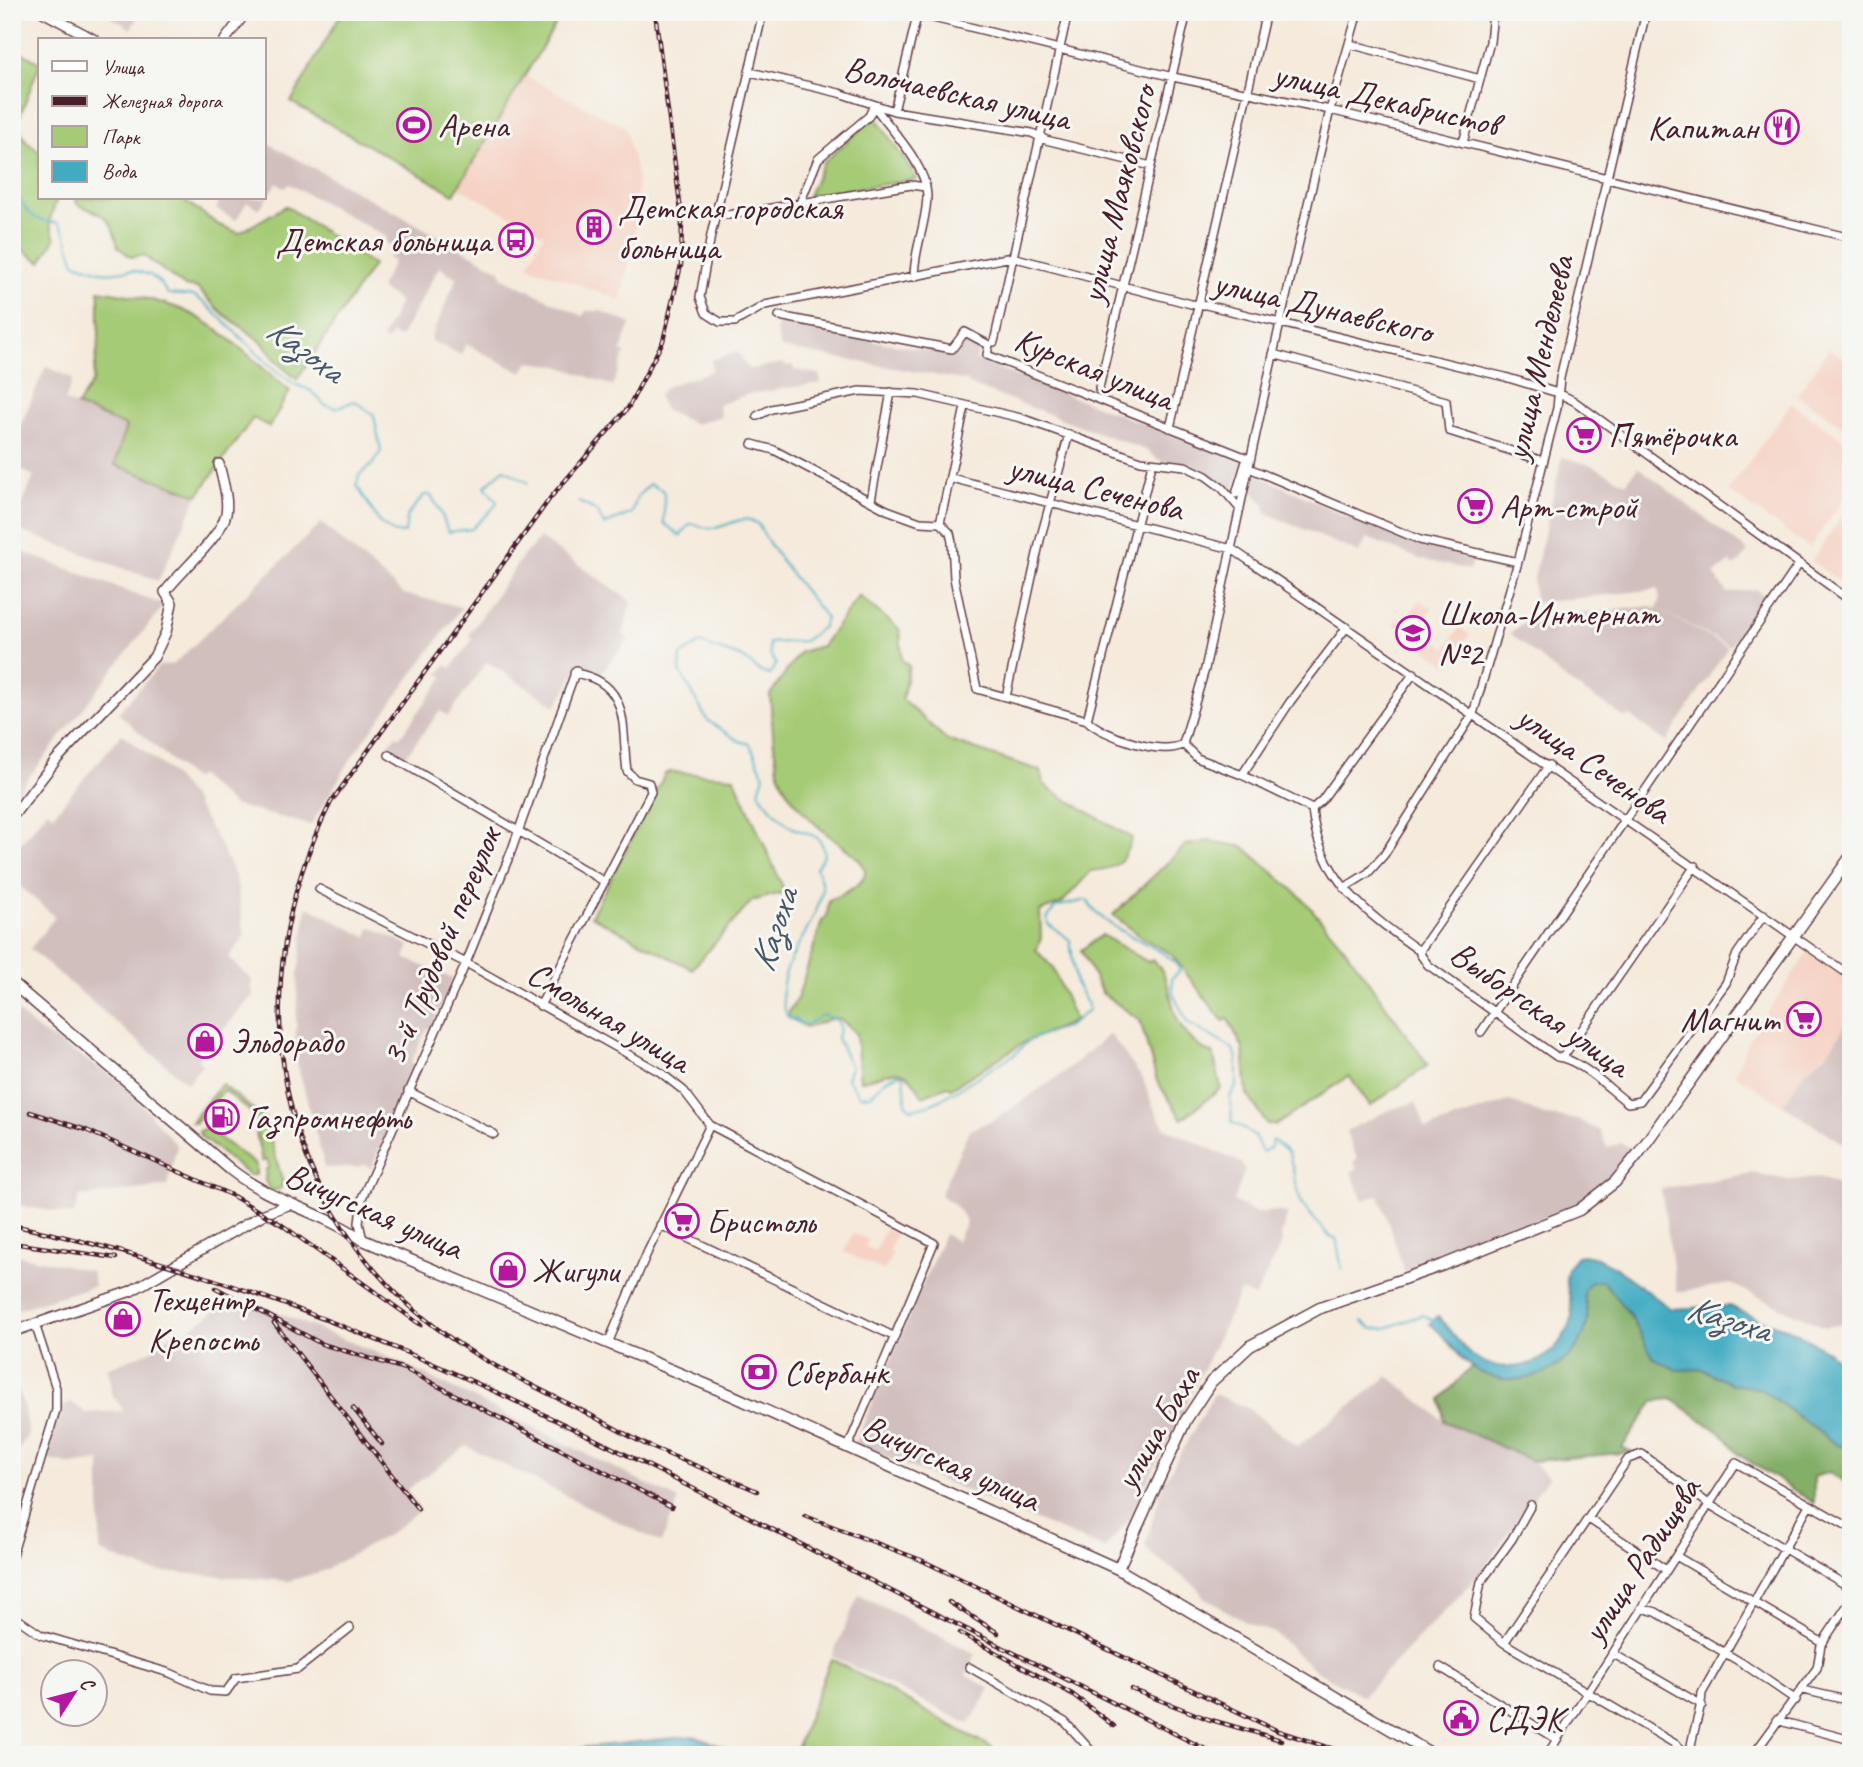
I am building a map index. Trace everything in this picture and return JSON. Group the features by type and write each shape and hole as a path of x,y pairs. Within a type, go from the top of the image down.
{"main road":[{"path":"1795,936 1851,856"},
{"name":"улица Баха","path":"1118,1569 1167,1456 1211,1382 1250,1346 1320,1308 1443,1265 1568,1215 1598,1197 1626,1170 1795,936"},
{"name":"Вичугская улица","path":"12,982 256,1189 288,1205 343,1226 363,1240 848,1447 1118,1569 1434,1755"}],"street":[{"path":"43,12 91,38"},
{"path":"226,38 246,12"},
{"path":"763,12 717,212 728,215 911,185 925,187"},
{"path":"994,342 1068,12"},
{"name":"улица Маяковского","path":"1099,388 1188,12"},
{"path":"1170,428 1266,12"},
{"path":"1358,12 1330,110 1280,323 1205,669 1182,744 1186,751 1197,758 1242,775 1312,808 1322,800 1414,673"},
{"path":"1463,143 1490,42 1493,12"},
{"name":"улица Менделеева","path":"1344,888 1368,873 1384,855 1473,714 1518,562 1543,461 1646,12"},
{"path":"894,111 915,13"},
{"name":"улица Декабристов","path":"915,13 1173,77 1330,110 1851,238"},
{"path":"1350,44 1480,79"},
{"name":"Волочаевская улица","path":"750,72 839,93 894,111 1039,137 1151,166"},
{"path":"874,105 916,165 925,187 927,199 914,255 914,277"},
{"path":"800,203 818,159 869,116 874,105"},
{"name":"улица Дунаевского","path":"717,212 700,297 710,318 727,323 735,322 765,305 1012,257 1505,377 1558,393 1583,408 1851,601"},
{"name":"Курская улица","path":"779,316 952,349 965,332 989,345 987,355 1247,458 1236,494"},
{"path":"1273,354 1446,401 1449,431 1543,461"},
{"name":"Курская улица","path":"757,416 771,409 860,391 918,394 1021,418 1152,464 1174,463 1206,476 1240,509"},
{"path":"871,500 891,392"},
{"path":"940,523 965,407"},
{"path":"1006,697 1050,503 1069,434"},
{"path":"752,444 774,450 910,519 940,523 950,533 954,578 977,689 1087,720 1096,729 1120,740 1170,748 1182,744"},
{"path":"12,817 57,760 154,657 166,632 172,603 165,592 183,568 212,540 226,516 227,505 219,464"},
{"path":"1087,720 1152,464"},
{"path":"1249,468 1420,540 1518,562"},
{"name":"улица Сеченова","path":"951,478 1232,549 1549,765 1851,976"},
{"path":"1480,1032 1799,564"},
{"path":"1242,775 1290,702 1347,627"},
{"name":"3-й Трудовой переулок","path":"363,1240 359,1223 362,1198 466,963 519,831 575,672 592,677 611,692 625,719 629,776 645,780 651,787 605,882"},
{"path":"389,755 605,882 540,1006"},
{"path":"1420,950 1549,765"},
{"name":"Выборгская улица","path":"1312,808 1322,853 1344,888 1394,933 1420,950 1428,965 1557,1057 1563,1057 1628,1103 1635,1104 1648,1093 1726,983 1737,954 1764,915"},
{"path":"1563,1057 1695,866"},
{"name":"Смольная улица","path":"319,889 466,963 667,1077 693,1100 710,1125 934,1242 893,1336"},
{"path":"408,1091 494,1134"},
{"path":"608,1343 660,1225 710,1125"},
{"path":"12,1332 131,1292 264,1214 288,1205"},
{"path":"660,1225 893,1336 848,1447"},
{"path":"12,1556 56,1410 56,1388 35,1324"},
{"path":"1504,1643 1628,1459 1642,1454 1710,1505 1784,1551 1851,1588"},
{"name":"улица Радищева","path":"1547,1755 1555,1738 1736,1463 1809,1505"},
{"path":"1531,1505 1512,1539 1481,1582 1474,1618 1504,1643 1588,1689 1689,1755"},
{"path":"1689,1755 1691,1734 1702,1705 1702,1693 1809,1505 1851,1528"},
{"path":"1589,1519 1666,1570"},
{"path":"1676,1556 1823,1643"},
{"path":"1753,1755 1776,1720 1796,1700 1817,1668 1823,1643 1851,1600"},
{"path":"1641,1608 1656,1612 1796,1700"},
{"path":"12,1615 41,1635 170,1672 210,1691 226,1692 236,1678 298,1669 351,1628"},
{"path":"1612,1653 1702,1705"},
{"path":"969,1667 1065,1722 1095,1755"},
{"path":"1440,1667 1555,1738"},
{"path":"1803,1690 1851,1701"},
{"path":"1776,1720 1851,1740"}],"shaded area":[{"path":"102,12 140,12 131,29"},
{"path":"525,76 625,127 637,175 635,239 620,300 528,266 544,234 458,187"},
{"path":"266,142 500,270 503,278 583,316 586,311 601,311 631,324 621,351 625,353 613,386 559,366 529,362 522,373 466,344 461,355 430,340 457,278 439,267 400,338 392,334 386,342 382,339 400,302 380,288 394,261 388,258 394,247 385,242 387,237 289,184 286,188 277,183 266,199"},
{"path":"214,200 265,200 259,209 247,202 236,220 216,209 219,203"},
{"path":"778,323 957,356 961,341 980,345 976,360 1244,462 1234,489 1157,459 1148,451 968,384 968,381 781,348 776,332"},
{"path":"1829,348 1851,363 1851,432 1797,395"},
{"path":"738,352 748,369 784,363 785,366 793,365 794,370 819,374 821,383 748,394 718,405 721,416 695,424 664,410 658,395 667,386 712,371 711,360"},
{"path":"46,366 73,379 65,401 126,426 115,465 198,495 158,581 12,528 34,476 12,465 12,445"},
{"path":"1791,403 1851,445 1851,489 1809,548 1728,491"},
{"path":"1562,457 1591,465 1626,483 1638,467 1748,551 1734,566 1731,562 1714,574 1727,593 1755,589 1765,596 1730,646 1658,609 1728,647 1666,742 1629,715 1625,718 1568,681 1510,633 1527,620 1650,606 1656,609 1660,601 1658,589 1535,603 1533,582"},
{"path":"1256,474 1343,515 1425,546 1473,556 1470,570 1420,559 1367,538 1359,553 1264,512 1266,505 1249,489"},
{"path":"1851,504 1851,590 1811,561"},
{"path":"321,523 404,594 462,607 354,754 311,825 233,805 198,775 194,779 184,772 118,713 159,666 174,664"},
{"path":"540,538 631,601 623,634 629,639 600,674 594,669 578,669 556,706 487,662 448,716 440,711 403,759 387,747 396,735 400,737 444,677 439,674 446,665 451,668 473,639 469,635 523,556"},
{"path":"12,548 164,605 12,799"},
{"name":"Школа-Интернат №2","path":"1420,600 1433,608 1418,629 1446,647 1459,628 1470,634 1447,665 1400,632 1403,625 1393,626 1396,621 1407,619"},
{"path":"122,734 167,769 192,798 221,846 236,879 245,936 228,958 251,979 253,995 197,1060 202,1065 187,1083 30,949 55,917 12,879 12,854 48,810 53,815"},
{"path":"307,906 366,937 371,927 410,946 405,958 453,979 431,1029 427,1028 411,1063 416,1066 371,1168 363,1164 359,1167 325,1168 295,1055 298,974"},
{"path":"1808,952 1851,981 1851,1017 1826,1055 1804,1072 1783,1105 1735,1074 1748,1041"},
{"path":"12,1007 38,1030 123,1083 177,1146 167,1186 80,1197 73,1215 12,1204"},
{"path":"1851,1017 1851,1148 1783,1105 1804,1072 1826,1055"},
{"path":"1110,1034 1143,1079 1154,1109 1165,1128 1241,1163 1245,1170 1234,1201 1256,1213 1278,1211 1288,1214 1281,1234 1282,1243 1255,1297 1241,1291 1130,1518 1105,1549 855,1444 944,1234 957,1241 966,1221 954,1204 940,1195 969,1130 994,1120 1059,1076"},
{"path":"1509,1101 1544,1115 1578,1120 1600,1131 1607,1148 1621,1143 1635,1150 1612,1178 1575,1206 1405,1273 1379,1195 1363,1200 1351,1172 1357,1168 1353,1162 1357,1159 1346,1131 1389,1110 1416,1102 1426,1129"},
{"path":"1753,1173 1789,1180 1819,1178 1851,1188 1851,1323 1824,1327 1731,1284 1677,1292 1661,1189"},
{"path":"885,1229 896,1234 888,1252 892,1254 884,1271 844,1252 853,1233 868,1240 865,1246 875,1251"},
{"path":"12,1254 92,1271 94,1286 12,1311"},
{"path":"244,1299 402,1363 679,1500 661,1543 466,1446 407,1490 420,1510 391,1533 323,1571 289,1581 150,1571 100,1552 100,1461 71,1465 47,1459 60,1407 71,1402 86,1413 124,1411 111,1393 107,1368 156,1348 158,1341 189,1330 230,1300 234,1305"},
{"path":"1388,1376 1444,1421 1532,1461 1548,1477 1479,1575 1363,1696 1316,1671 1274,1633 1251,1625 1203,1597 1197,1587 1151,1554 1145,1546 1163,1484 1214,1394 1248,1408 1297,1447"},
{"path":"16,1385 24,1406 28,1434 12,1462 12,1386"},
{"path":"859,1595 976,1654 966,1675 990,1689 969,1724 832,1656"}],"green space":[{"name":"Арена","path":"354,12 563,12 454,194 291,102 339,17"},
{"path":"12,47 38,62 17,124 27,142 38,150 38,200 56,200 49,222 55,239 41,262 12,243"},
{"path":"875,116 917,179 808,196 823,163"},
{"path":"76,200 184,200 219,225 239,233 286,206 373,265 297,379 279,364 262,342 222,313 197,288 184,286 143,255 131,257 118,247 106,218 77,204"},
{"path":"99,290 163,303 198,317 225,336 290,391 269,427 253,418 198,495 115,465 126,426 77,406 93,381 99,339"},
{"path":"859,596 900,630 902,660 909,666 902,699 947,740 1041,771 1043,783 1051,790 1132,838 1118,863 1108,869 1091,871 1062,903 1040,911 1041,941 1036,950 1053,968 1075,1021 1025,1042 951,1088 948,1086 922,1096 916,1084 903,1073 889,1073 860,1081 856,1034 842,1021 832,1018 806,1027 789,1018 789,1011 798,997 822,921 827,916 829,900 860,883 865,875 859,860 815,824 799,807 781,780 774,744 770,695 800,652 822,646"},
{"path":"670,772 734,777 785,892 752,901 692,969 591,916 665,774"},
{"path":"1209,841 1244,847 1302,898 1344,947 1428,1065 1370,1106 1349,1076 1276,1125 1267,1124 1247,1094 1243,1048 1228,1019 1223,1021 1171,954 1144,939 1113,915 1186,845"},
{"path":"1102,935 1148,962 1153,960 1166,980 1175,1013 1187,1035 1199,1046 1213,1053 1221,1088 1182,1119 1157,1081 1140,1020 1102,993 1081,950"},
{"path":"222,1084 265,1119 283,1183 280,1189 271,1191 265,1181 269,1167 267,1160 262,1161 254,1123 257,1117 224,1090 196,1123 191,1122"},
{"path":"206,1128 256,1165 256,1175 249,1175 200,1136 199,1131"},
{"path":"1596,1280 1602,1280 1628,1312 1655,1359 1677,1370 1702,1369 1730,1383 1761,1389 1837,1445 1851,1448 1851,1486 1829,1472 1814,1477 1814,1503 1738,1454 1727,1438 1672,1399 1654,1401 1622,1448 1633,1452 1532,1461 1444,1421 1441,1399 1471,1367 1487,1374 1523,1377 1557,1366 1570,1355 1581,1341 1587,1323 1584,1290"},
{"path":"831,1659 1005,1755 797,1755 795,1752"}],"water":[{"path":"1577,1256 1597,1258 1616,1268 1671,1309 1730,1306 1757,1319 1789,1329 1828,1351 1839,1362 1851,1361 1851,1448 1837,1445 1761,1389 1730,1383 1702,1369 1677,1370 1654,1359 1628,1312 1602,1280 1590,1283 1584,1291 1587,1323 1572,1353 1560,1364 1529,1378 1512,1380 1480,1372 1466,1362 1430,1324 1438,1316 1470,1354 1486,1363 1511,1367 1535,1362 1555,1347 1570,1325 1572,1308 1566,1278 1571,1264"},
{"path":"693,1736 723,1747 731,1755 553,1755 587,1747"}],"waterway":[{"name":"Казоха","path":"12,200 21,201 36,218 58,223 75,263 107,273 133,270 150,275 168,294 194,296 205,303 276,371 294,384 310,390 325,405 336,408 355,401 374,415 381,451 372,465 359,475 357,486 380,523 394,533 405,533 407,516 424,495 430,495 436,504 448,532 472,529 492,509 497,502 485,486 504,469 528,483"},
{"name":"Казоха","path":"579,502 597,511 604,525 632,513 637,497 650,484 664,491 664,523 680,536 690,524 707,528 721,527 738,520 758,524 781,561 826,618 823,627 804,641 769,643 770,654 776,664 770,675 761,672 743,658 700,643 681,655 680,671 707,720 739,741 750,744 764,776 759,790 769,805 789,826 814,836 821,843 824,855 816,868 822,886 818,906 788,967 783,982 783,999 787,1016 805,1025 823,1015 837,1020 840,1027 837,1038 851,1067 847,1078 860,1096 871,1095 884,1081 899,1074 904,1076 906,1103 911,1109 929,1105 1015,1054 1030,1039 1069,1026 1088,1010 1076,984 1070,940 1048,924 1047,919 1055,907 1087,900 1108,922 1175,962 1180,971 1172,978 1173,994 1188,1023 1233,1049 1237,1058 1237,1085 1230,1097 1232,1122 1254,1135 1262,1152 1270,1148 1273,1140 1289,1153 1301,1203 1329,1236 1336,1238 1342,1270"},
{"name":"Казоха","path":"1362,1321 1372,1329 1386,1328 1423,1315 1434,1321"}],"railway":[{"path":"655,12 682,219 681,265 663,341 628,408 551,497 331,802 302,873 284,947 280,1020 288,1093 309,1162 343,1227 389,1286 449,1337 493,1365 649,1446 757,1491"},
{"path":"30,1112 86,1130 233,1196 282,1225 421,1325"},
{"path":"12,1225 126,1253 236,1287 344,1327 449,1371 656,1470 1217,1755"},
{"path":"12,1243 116,1258"},
{"path":"216,1288 322,1344 405,1369 672,1507"},
{"path":"274,1323 418,1509"},
{"path":"353,1408 382,1444"},
{"path":"805,1516 921,1560 1278,1731 1352,1755"},
{"path":"949,1602 998,1633"},
{"path":"960,1633 1072,1694 1114,1726"},
{"path":"1131,1689 1208,1719 1281,1740"}],"place":[{"name":"Арена","path":"414,125"},
{"name":"Капитан","path":"1782,127"},
{"name":"Детская городская больница","path":"594,227"},
{"name":"Детская больница","path":"516,240"},
{"name":"Пятёрочка","path":"1584,435"},
{"name":"Арт-строй","path":"1475,506"},
{"name":"Школа-Интернат №2","path":"1413,633"},
{"name":"Магнит","path":"1804,1019"},
{"name":"Эльдорадо","path":"205,1041"},
{"name":"Газпромнефть","path":"222,1117"},
{"name":"Бристоль","path":"682,1221"},
{"name":"Жигули","path":"508,1270"},
{"name":"Техцентр Крепость","path":"123,1319"},
{"name":"Сбербанк","path":"759,1372"},
{"name":"СДЭК","path":"1461,1718"}]}
